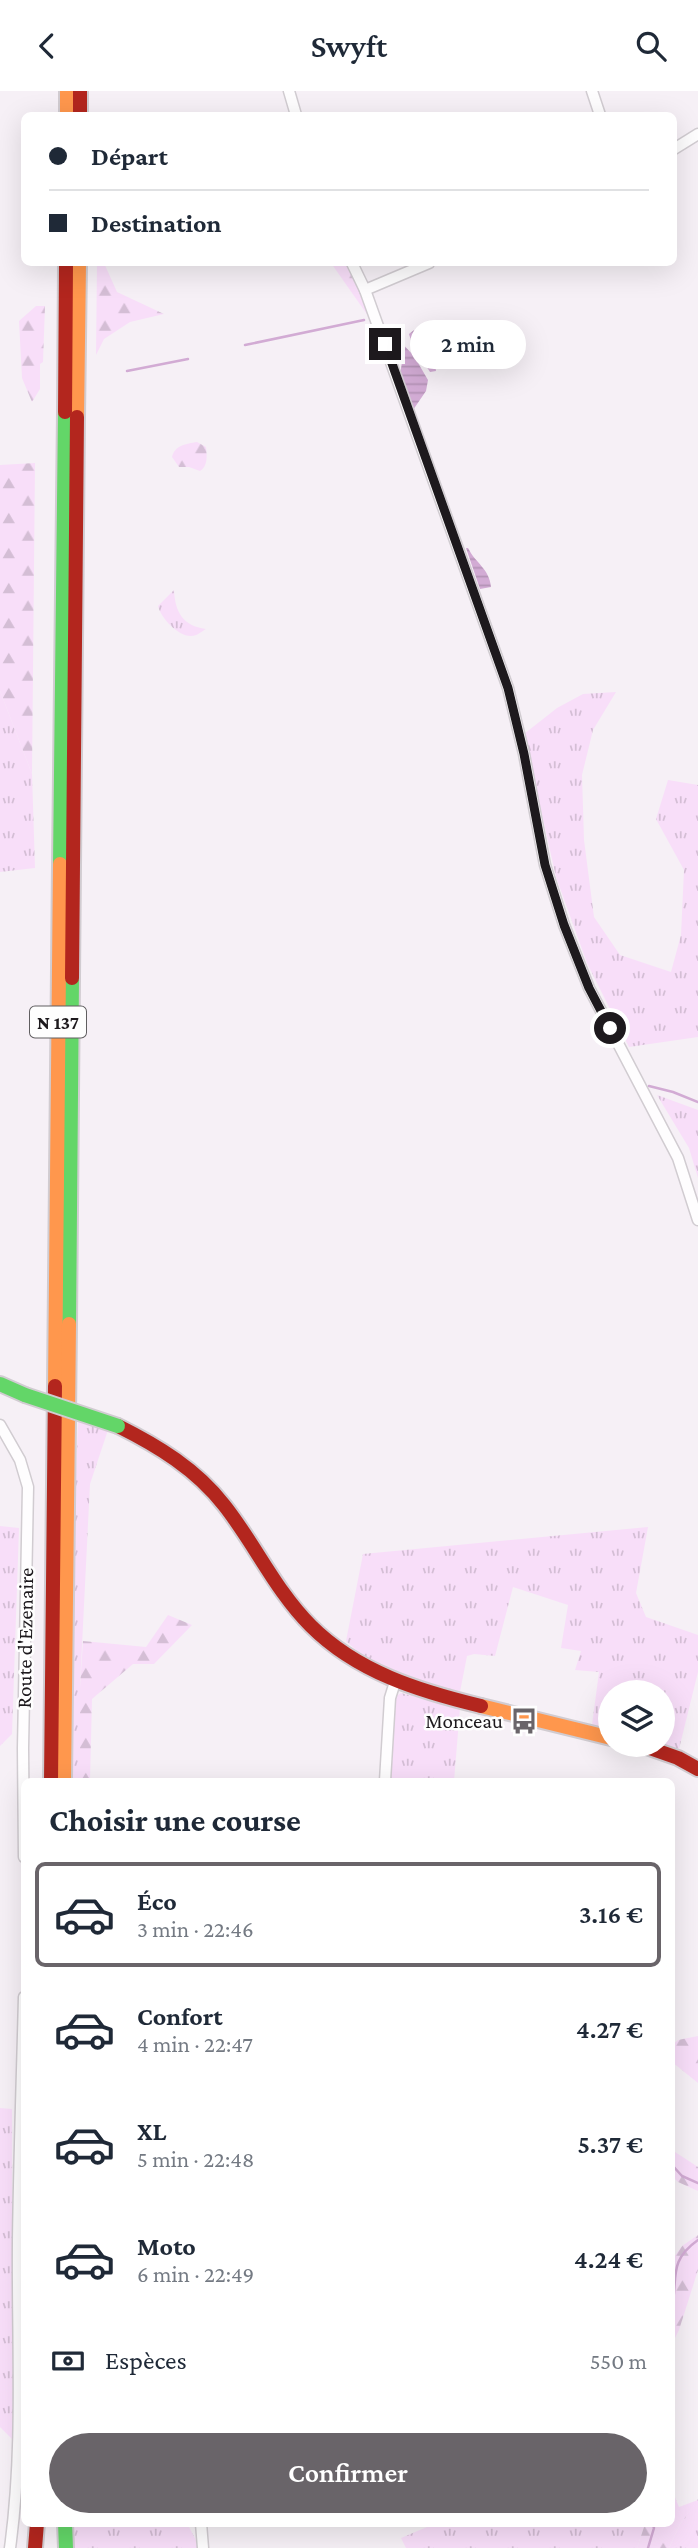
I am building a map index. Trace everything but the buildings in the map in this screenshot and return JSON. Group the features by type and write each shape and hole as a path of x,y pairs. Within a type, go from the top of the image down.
{"main road":[{"path":"67,91 67,112"},
{"path":"80,91 80,112"},
{"name":"N 137","path":"51,1778 65,266"},
{"name":"N 137","path":"64,1778 79,266"},
{"path":"0,1384 118,1426 149,1441 179,1461 205,1483 223,1504 309,1624 356,1663 395,1682 438,1697 598,1735"},
{"path":"675,1757 698,1769"},
{"path":"35,2548 37,2527"},
{"path":"43,2527 43,2548"},
{"path":"56,2548 57,2527"},
{"path":"65,2527 66,2548"}],"street":[{"path":"289,91 295,112"},
{"path":"592,91 599,112"},
{"path":"677,147 698,134"},
{"path":"353,266 365,290 508,688 524,754 545,865 564,925 589,988 678,1158 698,1220"},
{"path":"365,290 422,266"},
{"name":"Route d'Ezenaire","path":"0,1425 20,1460 28,1487 23,1778"},
{"path":"385,1778 390,1698 395,1682"},
{"path":"10,2548 19,2468 18,2242 21,2120"},
{"path":"201,2527 203,2548"}],"green space":[{"path":"97,266 105,266 117,292 164,314 130,322 104,339 96,355"},
{"path":"333,266 348,266 362,292 371,320"},
{"path":"36,306 45,306 43,362 40,364 40,389 32,402 22,378 19,321"},
{"path":"197,442 206,447 206,464 200,471 179,467 172,457 176,450"},
{"path":"35,463 32,774 0,691 0,465"},
{"path":"174,590 176,605 182,617 191,625 206,629 197,635 190,636 179,632 160,611 158,606"},
{"path":"0,691 32,774 35,868 0,872"},
{"path":"616,692 593,730 582,775 584,840 594,917 620,955 671,972 681,935 684,870 656,819 668,780 698,785 698,1037 629,1047 587,963 556,877 524,734 557,708 583,694"},
{"path":"657,1095 698,1110 698,1178 689,1148"},
{"path":"78,1421 108,1430 90,1484 80,1686 80,1778 71,1778 73,1548"},
{"path":"0,1526 19,1528 12,1734 0,1746"},
{"path":"648,1527 636,1593 646,1617 698,1635 698,1672 678,1753 675,1752 675,1680 598,1680 598,1727 592,1725 599,1672 575,1670 581,1651 561,1648 568,1605 513,1587 495,1656 467,1656 459,1697 418,1685 368,1661 346,1641 363,1554"},
{"path":"168,1615 192,1625 154,1664 133,1664 92,1699 90,1778 80,1778 83,1641 146,1647"},
{"path":"401,1693 460,1708 454,1778 390,1778 395,1697"},
{"path":"698,2036 698,2083 675,2064 675,2042"},
{"path":"0,2108 12,2109 13,2440 0,2427"},
{"path":"675,2152 698,2167 698,2191 675,2179"},
{"path":"698,2235 698,2270 675,2338 675,2256 682,2246"},
{"path":"675,2497 679,2507 698,2500 680,2524 669,2548 637,2548 644,2527 675,2527"},
{"path":"698,2499 698,2548 669,2548 680,2524"},
{"path":"71,2527 189,2527 200,2548 73,2548"},
{"path":"427,2527 644,2527 637,2548 406,2548 401,2538"}],"shaded area":[{"path":"414,330 421,337 434,334 441,337 432,346 436,371 430,372 412,344 409,334"},
{"path":"397,338 414,356 428,380 426,391 413,410 400,375 402,362 391,342"},
{"path":"466,548 485,571 491,587 480,589"}],"waterway":[{"path":"245,345 364,320"},
{"path":"127,371 188,359"},
{"path":"649,1086 698,1102"},
{"path":"675,2168 682,2176 698,2183"},
{"path":"675,2280 682,2255 698,2240"},
{"path":"648,2548 654,2527"}],"traffic: fast":[{"path":"60,864 65,412"},
{"path":"69,1324 72,978"},
{"path":"0,1384 25,1395"},
{"path":"25,1395 118,1426"},
{"path":"65,2527 66,2548"}],"traffic: slow":[{"path":"67,91 67,112"},
{"path":"77,417 79,266"},
{"path":"55,1386 60,864"},
{"path":"64,1778 69,1324"},
{"path":"481,1706 598,1735"}],"traffic: jam":[{"path":"80,91 80,112"},
{"path":"65,412 66,266"},
{"path":"72,978 77,417"},
{"path":"51,1778 55,1386"},
{"path":"118,1426 176,1459 213,1492 298,1612 329,1642 348,1656 390,1678 481,1706"},
{"path":"675,1757 698,1769"},
{"path":"35,2548 37,2527"}],"place":[{"name":"Monceau","path":"524,1721"}],"route":[{"path":"385,344 508,688 524,754 545,865 564,925 589,988 610,1028"}]}
